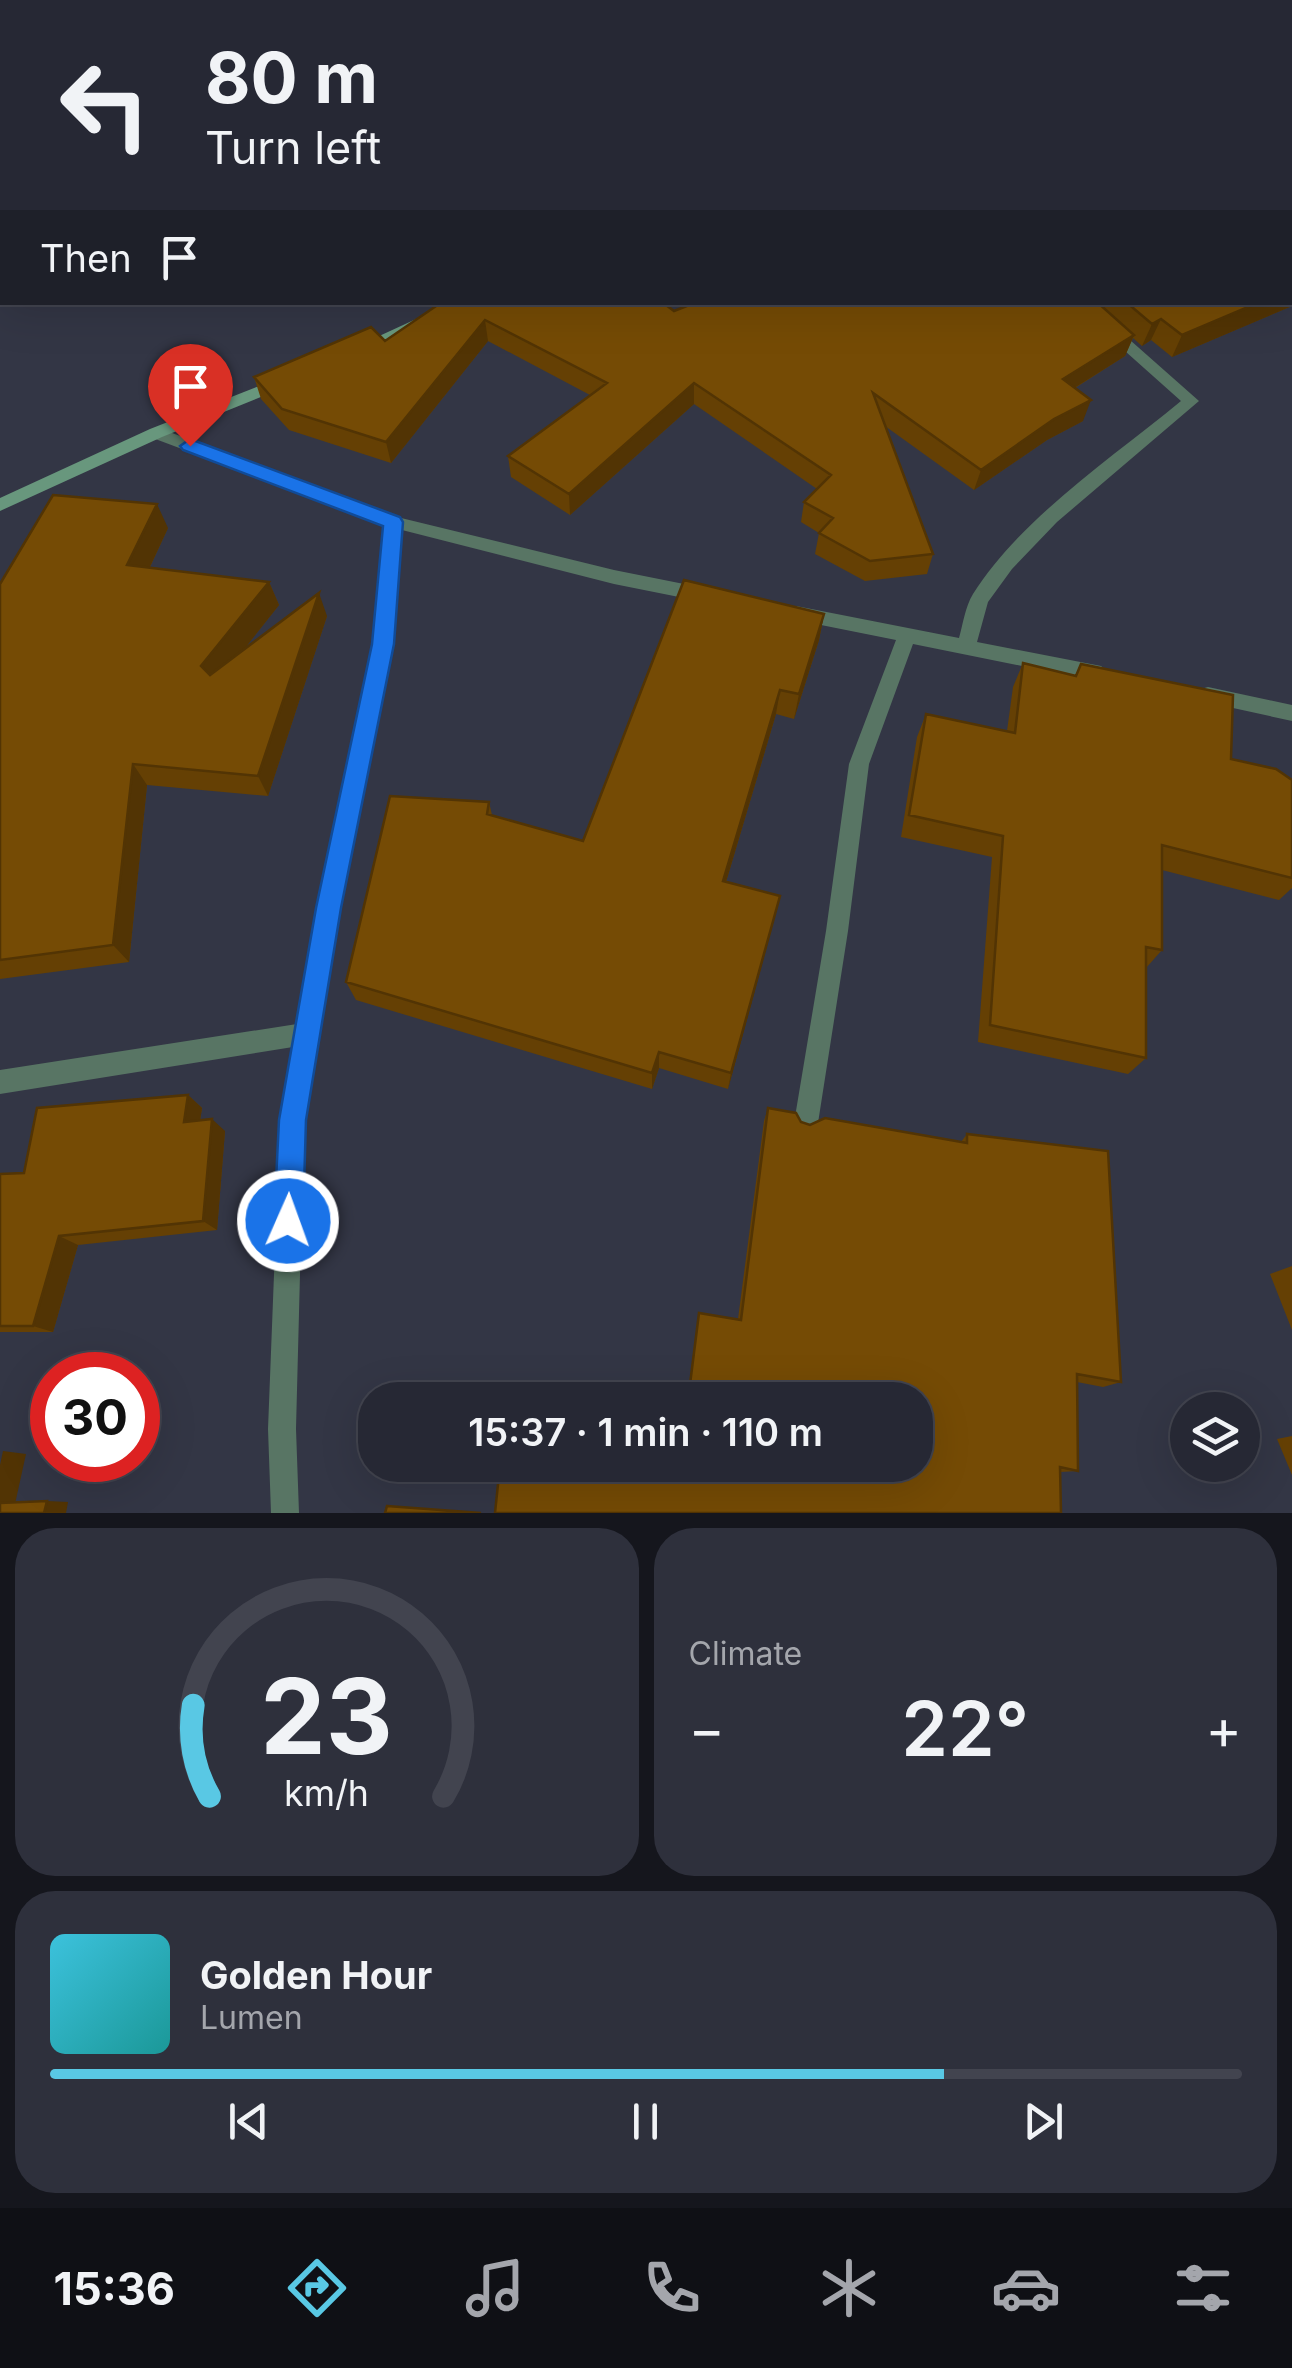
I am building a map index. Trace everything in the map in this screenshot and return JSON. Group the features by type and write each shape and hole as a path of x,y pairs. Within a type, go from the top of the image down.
{"street":[{"path":"346,354 460,305"},
{"path":"966,648 979,600 1006,564 1051,518 1191,401 1080,305"},
{"path":"0,505 156,433 294,377"},
{"path":"156,433 394,522 614,577 720,598"},
{"path":"284,1513 282,1430 292,1120 383,644 394,522"},
{"path":"776,609 1112,676"},
{"path":"806,1123 838,931 859,764 907,635"},
{"path":"1186,690 1292,712"},
{"path":"0,1082 307,1034"}],"building":[{"path":"438,305 666,305 674,311 689,305 1100,305 1134,335 1063,379 1091,400 1054,419 981,470 873,393 933,554 870,561 819,533 833,518 804,502 831,475 694,383 569,494 508,456 607,383 485,320 386,442 282,409 254,377 371,327 385,341"},
{"path":"1130,305 1253,305 1182,335 1161,319 1152,324"},
{"path":"53,495 157,504 127,565 269,582 201,666 210,675 319,593 258,776 133,764 113,945 0,960 0,584"},
{"path":"684,580 824,614 799,694 780,690 723,881 780,896 731,1073 659,1052 652,1073 346,982 390,796 489,802 487,814 583,841"},
{"path":"1023,663 1076,676 1081,664 1233,695 1231,759 1276,769 1292,780 1292,878 1162,845 1162,950 1146,947 1146,1058 990,1025 1003,836 909,815 926,714 1015,733"},
{"path":"188,1095 184,1122 212,1119 203,1221 59,1236 33,1326 0,1326 0,1174 24,1173 37,1108"},
{"path":"768,1108 796,1113 801,1122 810,1125 825,1118 967,1143 967,1134 1108,1151 1121,1382 1077,1374 1078,1471 1060,1467 1061,1513 495,1513 498,1482 933,1482 933,1382 690,1382 699,1313 741,1320"},
{"path":"47,1501 44,1513 0,1513 0,1503"},
{"path":"387,1506 481,1513 385,1513"}],"route":[{"path":"190,446 394,522 383,644 328,908 292,1120 288,1221"}]}
